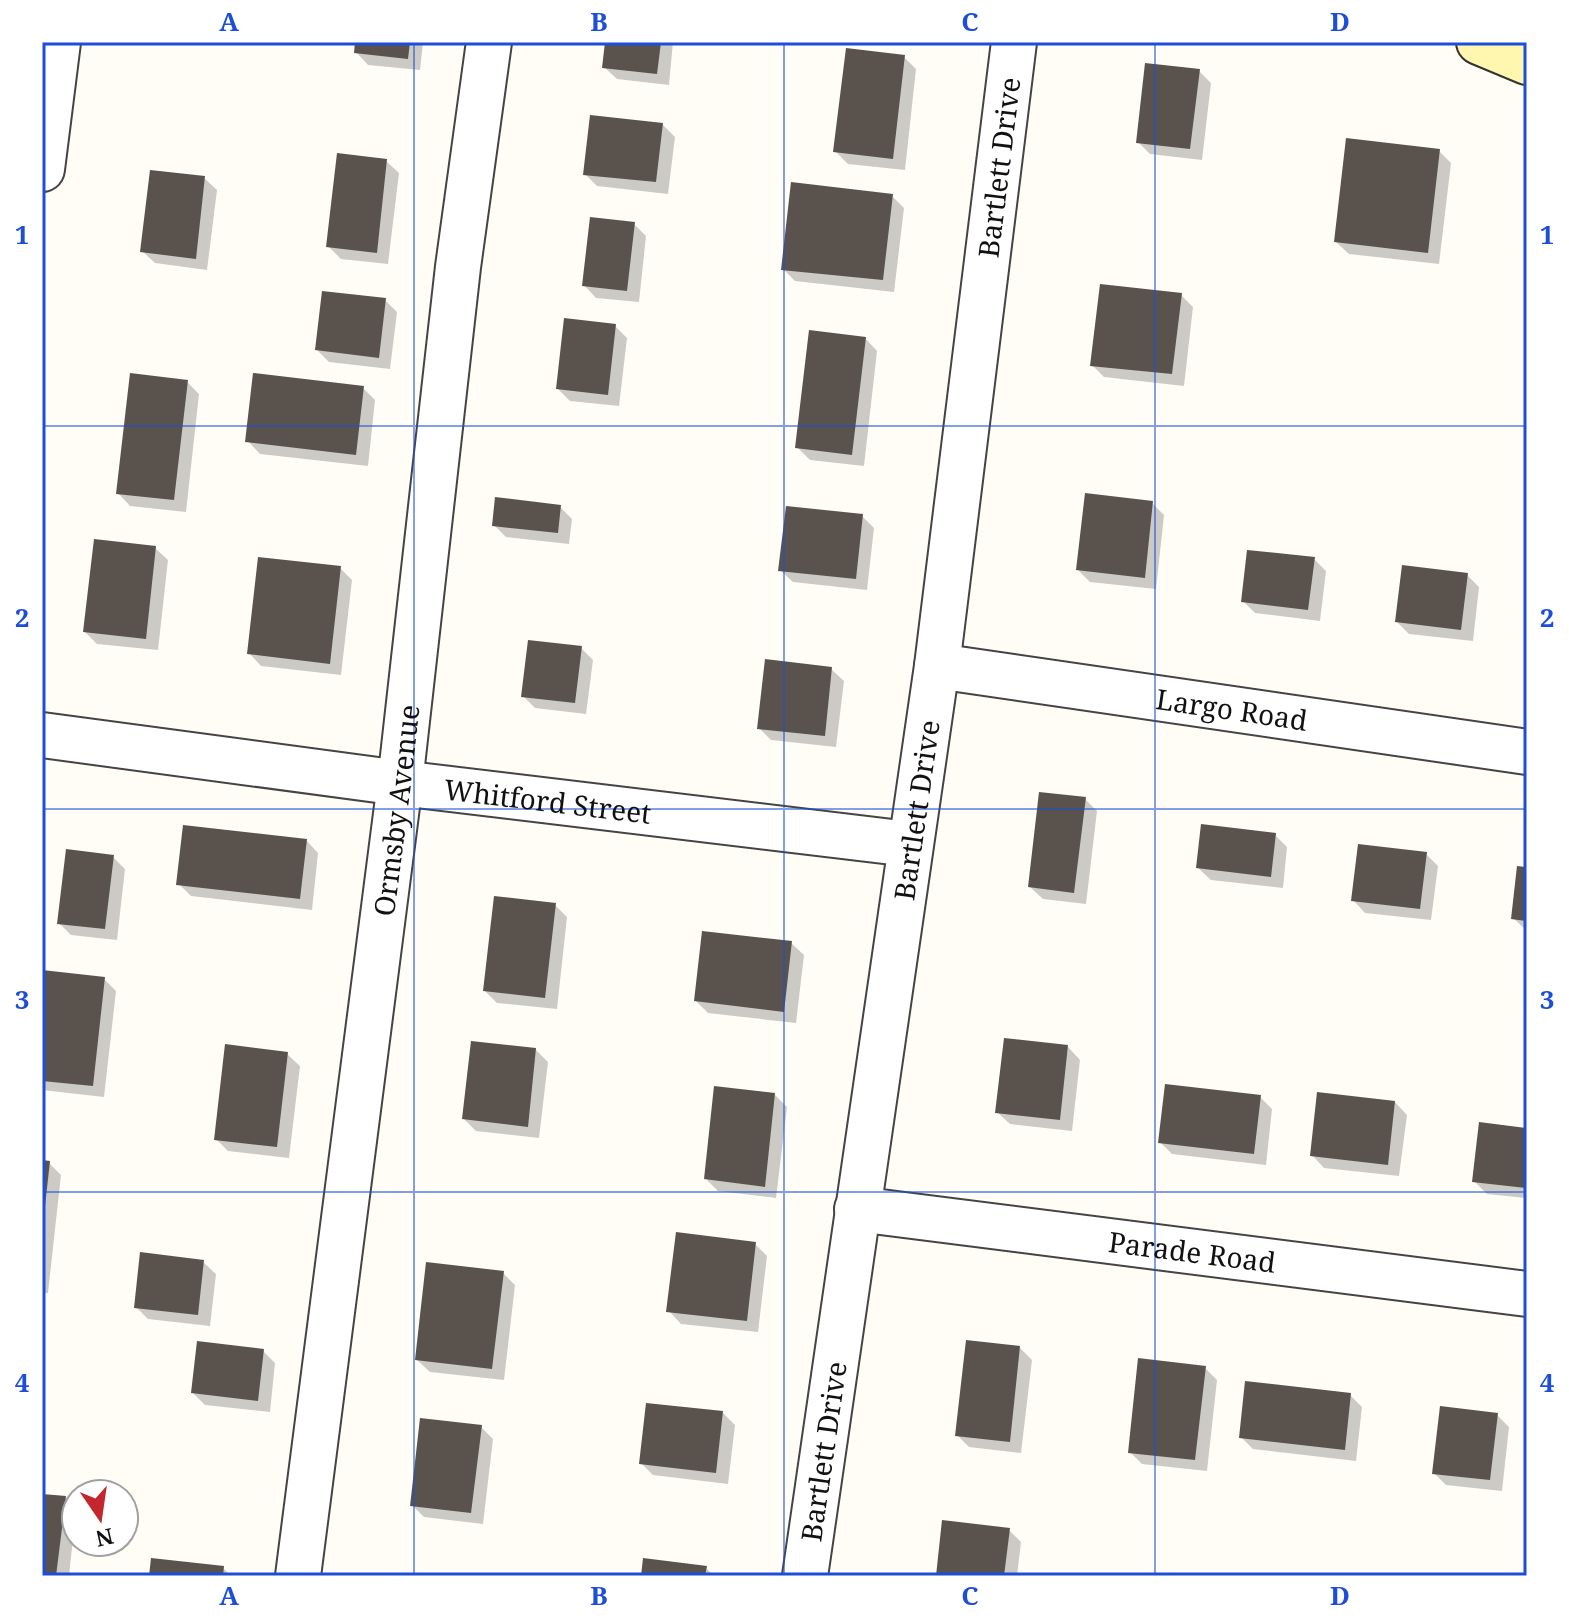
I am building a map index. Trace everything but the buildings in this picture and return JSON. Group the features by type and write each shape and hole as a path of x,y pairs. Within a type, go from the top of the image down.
{"street":[{"path":"42,169 58,42"},
{"name":"Ormsby Avenue","path":"298,1576 400,783 458,267 489,42"},
{"name":"Bartlett Drive","path":"805,1576 937,666 1014,42"},
{"path":"1479,42 1527,62"},
{"name":"Largo Road","path":"937,666 1527,752"},
{"name":"Whitford Street","path":"42,735 400,783 909,844"},
{"name":"Parade Road","path":"857,1209 1527,1294"}]}
